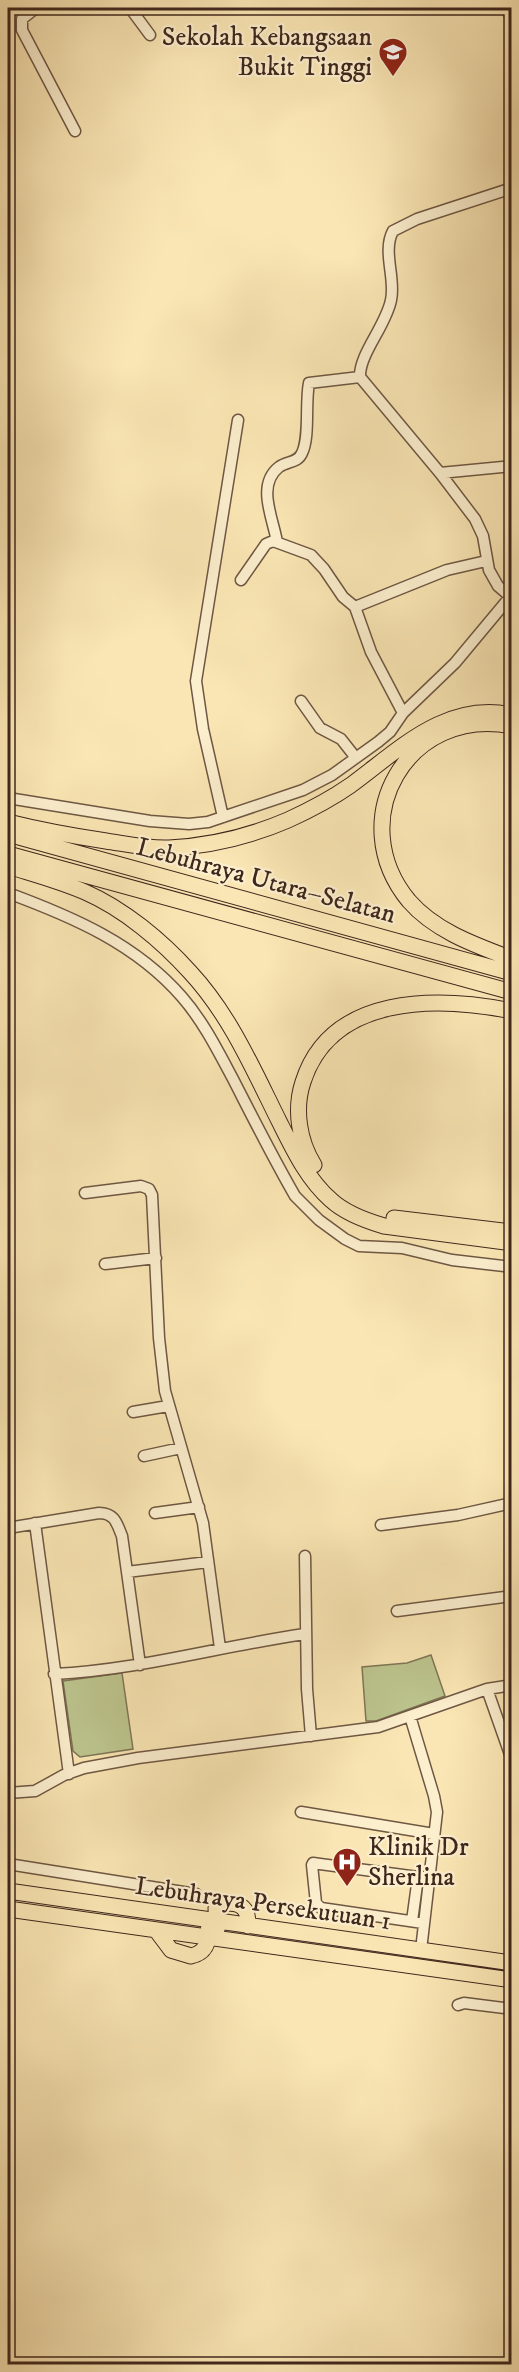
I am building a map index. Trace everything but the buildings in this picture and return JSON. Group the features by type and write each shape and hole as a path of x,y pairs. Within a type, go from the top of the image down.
{"highway":[{"path":"8,822 137,846 166,848 206,843 276,824 327,801 433,726 454,717 475,713 512,715"},
{"path":"512,726 496,723 475,724 451,729 420,747 407,759 391,784 383,807 381,828 387,863 397,884 410,902 440,927 467,942 512,959"},
{"name":"Lebuhraya Utara–Selatan","path":"8,834 512,973"},
{"name":"Lebuhraya Utara–Selatan","path":"8,854 512,992"},
{"path":"8,866 86,892 116,909 152,936 190,972 213,1000 234,1033 309,1176 332,1202 371,1222 384,1226 512,1243"},
{"path":"512,1011 488,1006 411,1004 390,1007 352,1021 337,1031 314,1056 300,1091 298,1112 301,1136 307,1154 334,1190 345,1200 384,1217 512,1232"},
{"name":"Lebuhraya Persekutuan 1","path":"8,1891 212,1922 512,1963"},
{"name":"Lebuhraya Persekutuan 1","path":"8,1909 156,1930 167,1947 187,1956 200,1953 213,1938 512,1980"},
{"path":"212,1922 213,1938"}],"street":[{"path":"36,8 22,19 22,30 75,131"},
{"path":"130,8 150,35"},
{"path":"506,8 512,19"},
{"path":"8,798 150,821 195,824 303,790 356,758 390,732 403,713 455,663 511,598 498,586 486,561 480,527 440,473 360,377 360,368 384,323 392,300 390,241 393,231 403,224 512,188"},
{"path":"277,542 267,488 277,468 298,459 303,452 309,383 360,377"},
{"path":"223,817 203,729 196,681 238,420"},
{"path":"440,473 512,465"},
{"path":"241,580 269,542 277,542 311,555 324,569 343,597 355,607 371,652 403,713"},
{"path":"355,607 447,570 486,561"},
{"path":"301,701 320,728 341,739 356,758"},
{"path":"8,893 108,936 141,959 182,997 211,1040 296,1196 312,1215 359,1246 402,1248 452,1260 512,1267"},
{"path":"85,1193 141,1186 149,1189 154,1202 159,1338 168,1406 199,1507 220,1648"},
{"path":"105,1264 156,1258"},
{"path":"133,1412 168,1406"},
{"path":"144,1456 181,1448"},
{"path":"381,1525 458,1515 512,1503"},
{"path":"155,1513 199,1507"},
{"path":"8,1528 75,1516 110,1514 123,1536 140,1665"},
{"path":"35,1523 69,1774"},
{"path":"305,1556 305,1634 311,1736"},
{"path":"128,1572 208,1562"},
{"path":"397,1611 512,1596"},
{"path":"54,1674 97,1672 305,1634"},
{"path":"8,1792 35,1791 69,1774 90,1767 174,1752 378,1728 488,1689 512,1685"},
{"path":"488,1689 512,1760"},
{"path":"410,1716 437,1812 435,1834 423,1877 418,1922 420,1950"},
{"path":"301,1812 435,1834"},
{"path":"418,1922 321,1908 316,1903 313,1863 423,1877"},
{"path":"8,1864 196,1894"},
{"path":"458,2005 464,2003 512,2009"}],"green space":[{"path":"431,1655 445,1696 376,1721 366,1721 362,1667 407,1663"},
{"path":"122,1673 133,1749 80,1757 73,1751 63,1681"}],"place":[{"name":"Sekolah Kebangsaan Bukit Tinggi","path":"393,78"},
{"name":"Klinik Dr Sherlina","path":"347,1888"}]}
